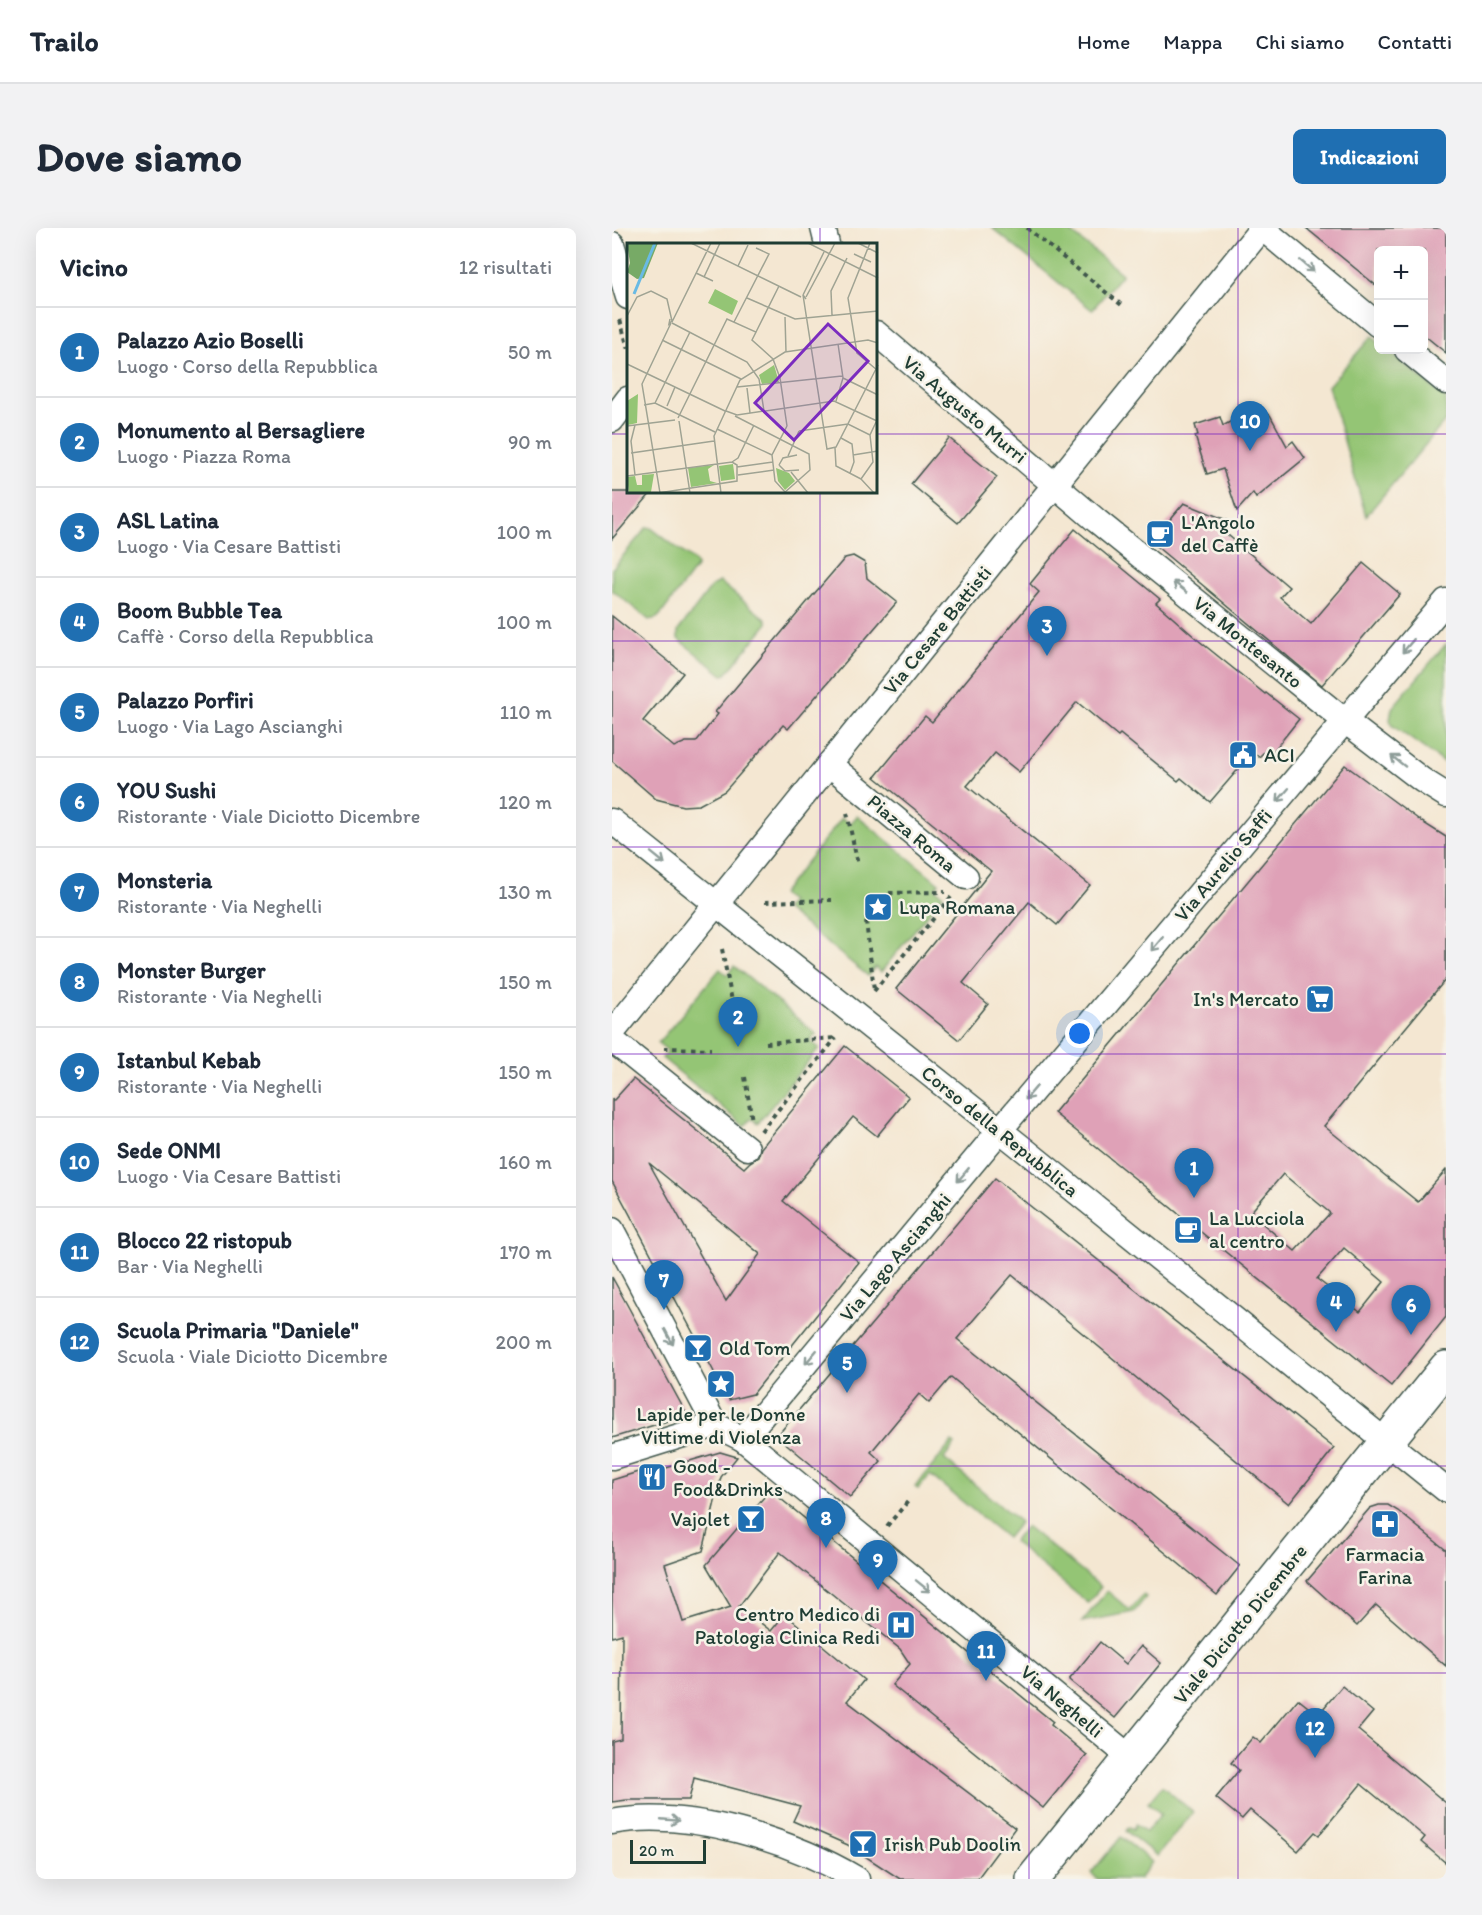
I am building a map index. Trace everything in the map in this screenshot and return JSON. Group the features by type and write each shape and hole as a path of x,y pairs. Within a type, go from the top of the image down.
{"main road":[{"name":"Viale Diciotto Dicembre","path":"1033,1879 1446,1368"}],"street":[{"path":"823,228 827,243"},
{"path":"1262,228 1374,322"},
{"name":"Via Cesare Battisti","path":"612,1033 1262,228"},
{"path":"612,244 627,294"},
{"name":"Via Augusto Murri","path":"878,335 1054,485"},
{"path":"1412,354 1446,382"},
{"path":"612,420 627,400"},
{"name":"Via Montesanto","path":"1054,485 1346,721 1422,780 1446,795"},
{"name":"Via Aurelio Saffi","path":"1000,1130 1446,601"},
{"name":"Piazza Roma","path":"828,764 960,884"},
{"name":"Corso della Repubblica","path":"612,821 1446,1490"},
{"path":"612,1040 751,1143"},
{"name":"Via Lago Ascianghi","path":"743,1439 1000,1130"},
{"path":"612,1230 715,1425 612,1457"},
{"name":"Via Neghelli","path":"715,1425 743,1439 1131,1758"},
{"path":"612,1822 679,1820 749,1834 816,1856 857,1879"}],"path":[{"path":"1027,228 1124,307"},
{"path":"846,805 858,865"},
{"path":"889,893 960,884"},
{"name":"Piazza Roma","path":"866,921 874,991 960,884"},
{"path":"765,902 832,900"},
{"path":"722,949 736,1022"},
{"path":"751,1143 836,1038 766,1043"},
{"path":"664,1048 711,1049"},
{"path":"745,1077 751,1143"},
{"path":"872,1544 910,1499"}],"green space":[{"path":"992,228 1066,228 1122,274 1092,310"},
{"path":"1372,336 1374,354 1393,354 1446,399 1446,420 1366,516 1328,386"},
{"path":"647,527 694,561 697,566 662,613 657,618 649,620 612,590 612,569"},
{"path":"720,582 767,620 767,624 723,675 678,639 678,631 712,586"},
{"path":"1446,644 1446,764 1393,726 1390,720 1392,708"},
{"path":"857,816 939,883 935,888 943,895 881,972 875,967 868,976 785,909 791,902 781,894 842,818 850,824"},
{"path":"734,966 816,1034 810,1041 819,1048 758,1123 752,1118 745,1126 662,1058 668,1051 658,1043 720,969 727,975"},
{"path":"952,1442 955,1444 944,1459 1020,1522 1007,1538 930,1475 918,1489 915,1487"},
{"path":"1026,1526 1101,1587 1088,1603 1013,1542"},
{"path":"1107,1591 1130,1610 1143,1595 1146,1597 1134,1612 1082,1622"},
{"path":"1162,1786 1193,1812 1157,1856 1126,1831 1129,1827 1133,1829 1136,1824 1146,1832 1161,1814 1148,1803"},
{"path":"1121,1837 1152,1862 1139,1879 1098,1879 1091,1873"}],"building":[{"path":"1306,228 1446,228 1446,353 1428,338 1428,246 1374,246 1374,284"},
{"path":"1251,410 1263,411 1270,415 1287,446 1293,441 1305,458 1256,498 1253,493 1237,511 1223,469 1207,474 1195,436 1198,435 1195,425 1220,417 1223,426"},
{"path":"949,438 997,477 958,523 911,484"},
{"path":"612,492 650,494 612,539"},
{"path":"1184,503 1229,521 1222,530 1289,587 1280,597 1311,624 1363,563 1400,594 1322,685 1151,542"},
{"path":"1075,529 1160,599 1156,603 1198,640 1299,719 1272,753 1267,749 1259,757 1253,752 1210,802 1181,778 1178,781 1120,734 1118,736 1077,702 1019,772 995,753 967,786 1090,885 1057,925 1029,902 963,983 988,1004 959,1040 896,989 991,871 875,777 925,716 932,722 1039,592 1030,584"},
{"path":"853,556 865,563 867,578 897,602 788,729 783,725 725,791 699,805 683,806 656,799 612,761 612,616 683,673 643,721 674,747 686,742 696,742 718,714 715,712 814,594 845,558"},
{"path":"1345,765 1446,837 1446,979 1324,1126 1418,1202 1446,1170 1446,1317 1391,1386 1054,1113","holes":["1283,1174 1330,1213 1295,1251 1250,1213","1344,1248 1384,1282 1360,1312 1317,1279"]},
{"path":"845,1046 909,1097 877,1136 853,1117 783,1201 859,1262 753,1394 729,1400 612,1181 612,1098 613,1101 633,1079 744,1168 758,1157 761,1148","holes":["649,1163 760,1254 726,1301"]},
{"path":"995,1178 1334,1448 1289,1504 1012,1275 957,1339 1240,1566 1217,1595 951,1377 929,1403 919,1394 871,1452 881,1461 850,1497 777,1436"},
{"path":"612,1277 687,1415 612,1438"},
{"path":"720,1452 737,1457 721,1477 703,1551 665,1564 683,1622 731,1607 706,1565 770,1490 1053,1722 1051,1725 1087,1755 1043,1808 892,1685 910,1664 900,1649 780,1552 739,1606 771,1631 785,1614 864,1680 847,1701 1015,1828 977,1879 900,1879 848,1845 793,1821 800,1806 694,1778 689,1800 612,1802 612,1741 621,1739 622,1634 612,1637 612,1480 638,1472 639,1476"},
{"path":"1388,1505 1398,1511 1446,1550 1446,1666 1376,1605 1357,1626 1307,1581 1370,1508"},
{"path":"1100,1642 1126,1664 1141,1646 1161,1663 1115,1718 1069,1680"},
{"path":"1342,1686 1373,1712 1358,1730 1446,1803 1446,1863 1421,1842 1425,1837 1361,1784 1319,1835 1315,1832 1298,1851 1250,1810 1242,1819 1216,1798 1239,1770 1231,1763 1253,1737 1261,1743 1298,1699 1318,1715"}],"place":[{"name":"Sede ONMI","path":"1250,451"},
{"name":"L'Angolo del Caffè","path":"1160,534"},
{"name":"ASL Latina","path":"1047,656"},
{"name":"ACI","path":"1243,755"},
{"name":"Lupa Romana","path":"878,907"},
{"name":"In's Mercato","path":"1320,999"},
{"name":"Monumento al Bersagliere","path":"738,1047"},
{"name":"Palazzo Azio Boselli","path":"1194,1198"},
{"name":"La Lucciola al centro","path":"1188,1230"},
{"name":"Monsteria","path":"664,1310"},
{"name":"Boom Bubble Tea","path":"1336,1332"},
{"name":"YOU Sushi","path":"1411,1335"},
{"name":"Old Tom","path":"698,1348"},
{"name":"Lapide per le Donne Vittime di Violenza","path":"721,1384"},
{"name":"Palazzo Porfiri","path":"847,1393"},
{"name":"Good - Food&Drinks","path":"652,1477"},
{"name":"Vajolet","path":"751,1519"},
{"name":"Farmacia Farina","path":"1385,1524"},
{"name":"Monster Burger","path":"826,1548"},
{"name":"Istanbul Kebab","path":"878,1590"},
{"name":"Centro Medico di Patologia Clinica Redi","path":"901,1625"},
{"name":"Blocco 22 ristopub","path":"986,1681"},
{"name":"Scuola Primaria \"Daniele\"","path":"1315,1758"},
{"name":"Irish Pub Doolin","path":"863,1844"}]}
